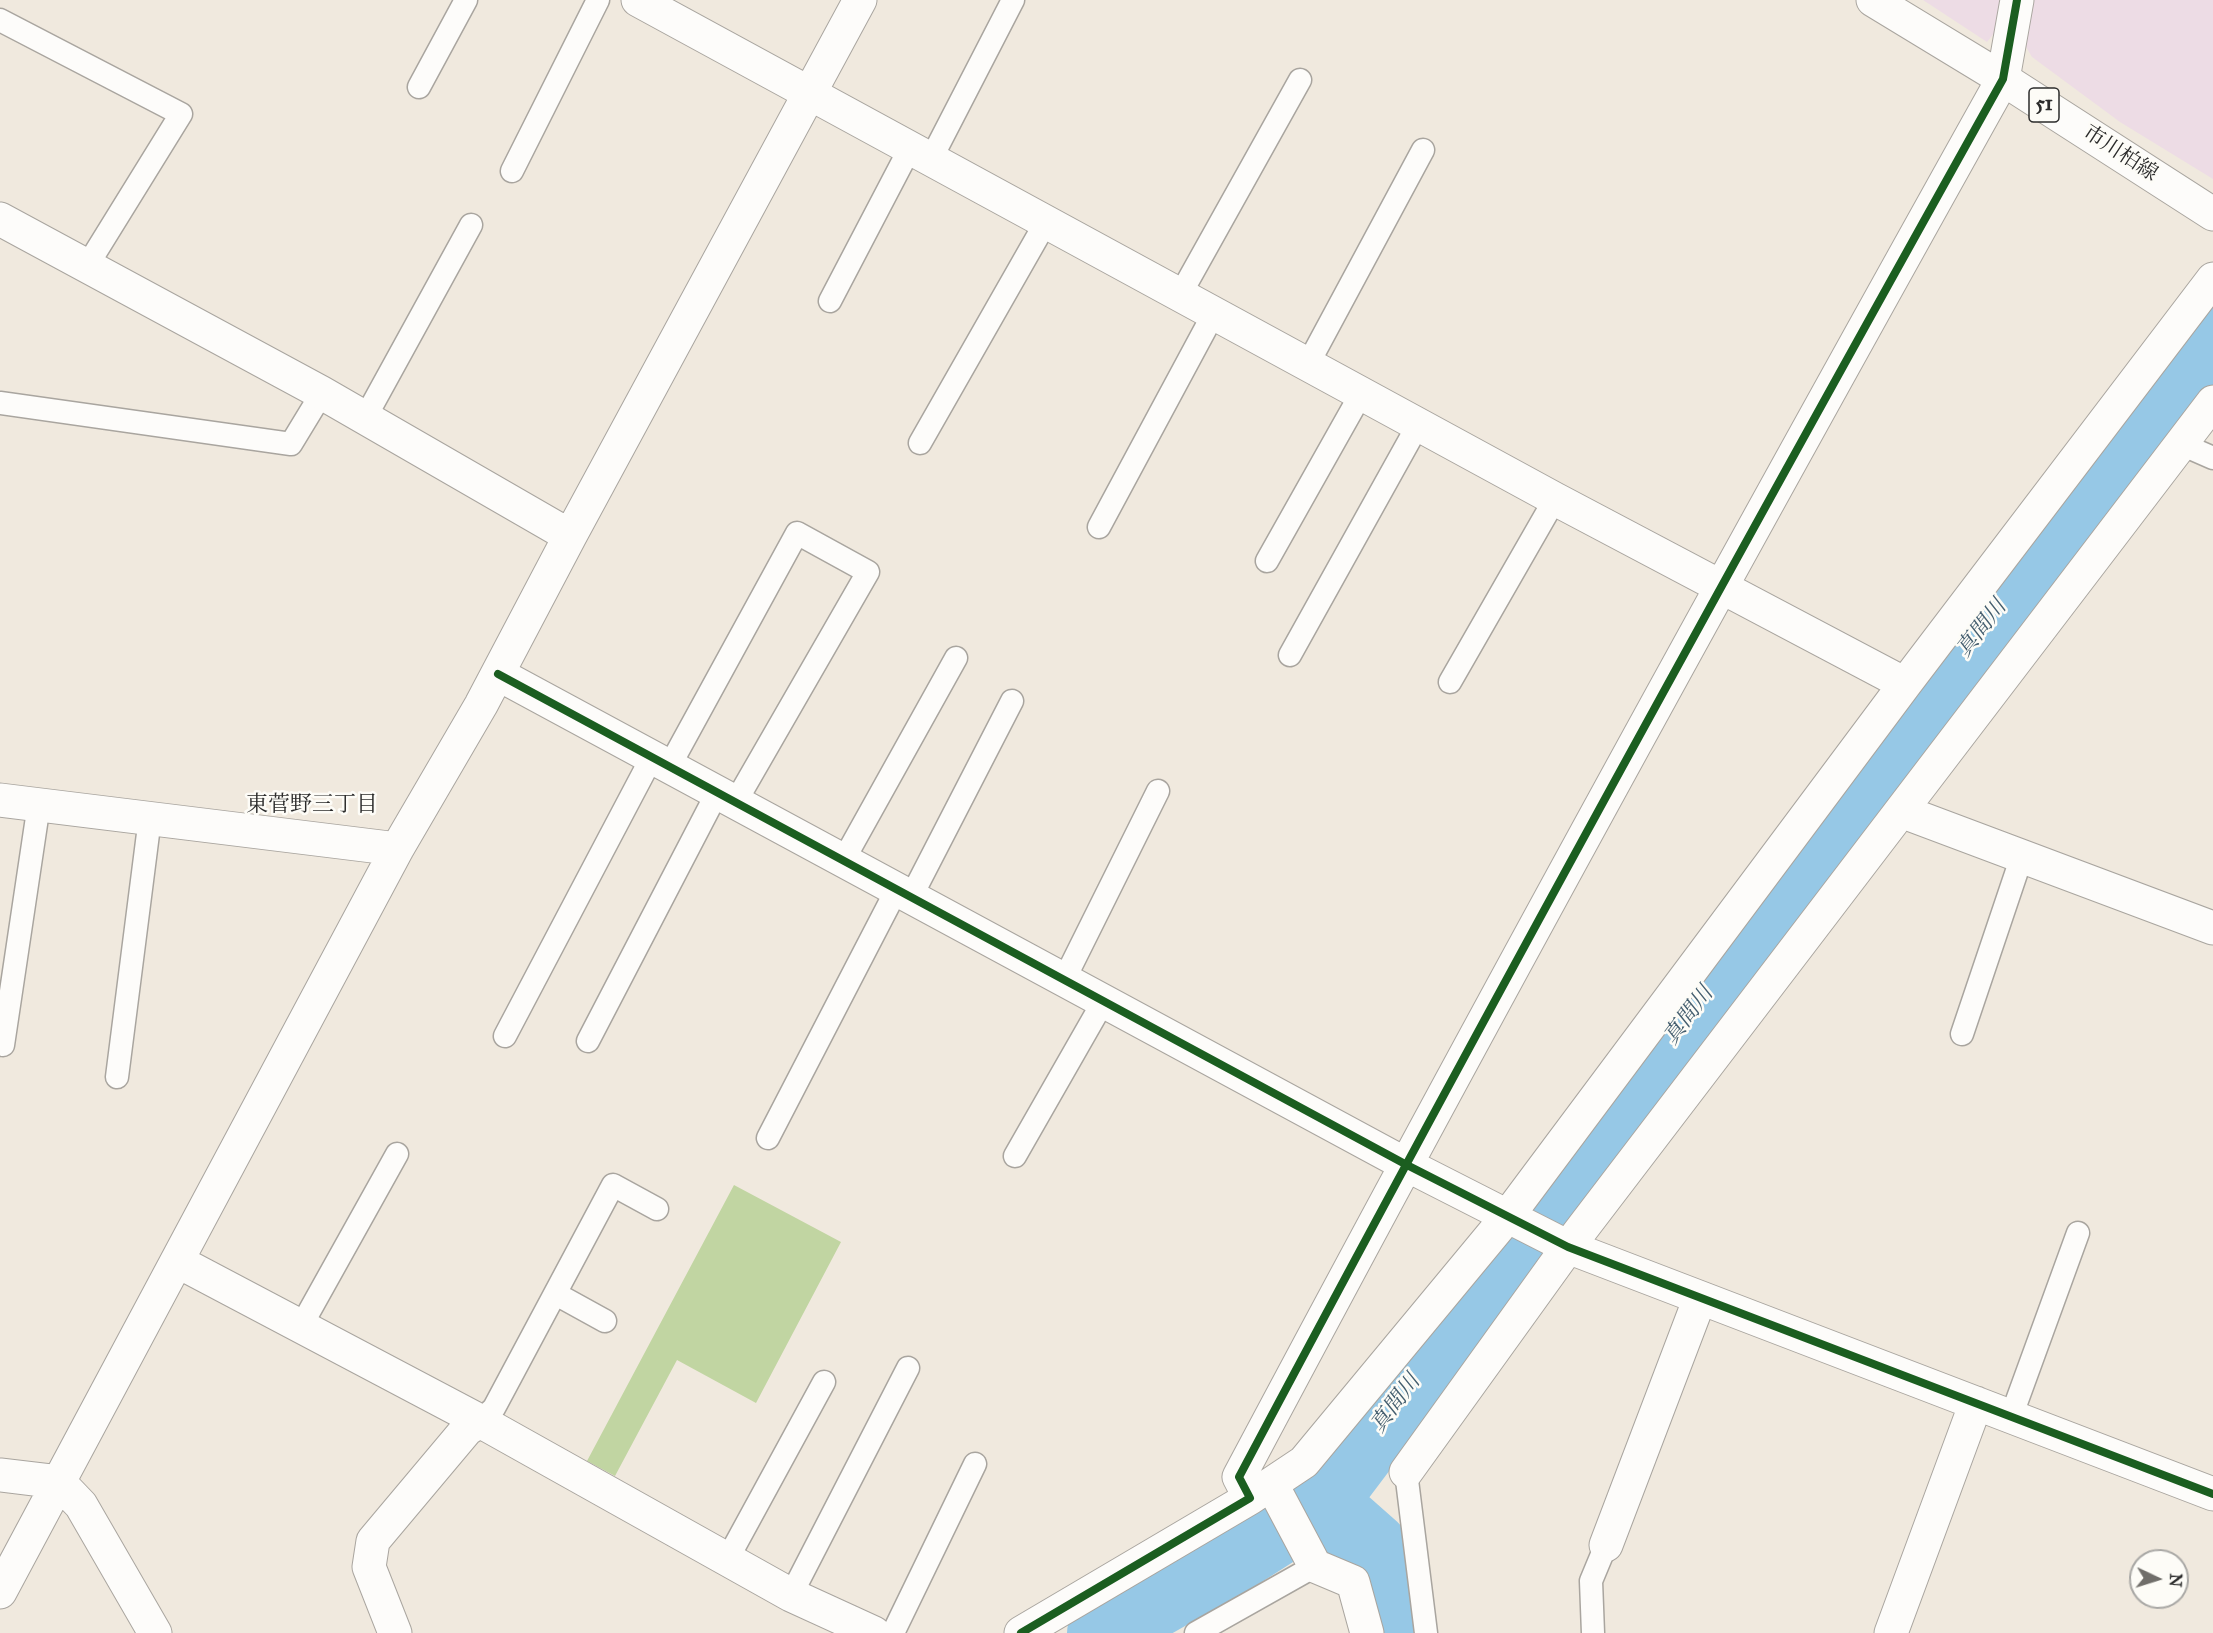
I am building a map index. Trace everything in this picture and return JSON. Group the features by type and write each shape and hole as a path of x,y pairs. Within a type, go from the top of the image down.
{"street":[{"path":"638,0 1555,499 1905,684"},
{"path":"0,1592 179,1262 397,849 498,674 570,536 860,0"},
{"name":"市川柏線","path":"1873,0 2003,79 2213,214"},
{"path":"1367,1633 1353,1582 1315,1566 1268,1495 1239,1477 1405,1164 1720,585 2003,79 2017,0"},
{"path":"0,219 322,393 570,536"},
{"path":"1021,1633 1268,1495 1304,1462 1507,1217 1905,684 2213,279"},
{"path":"1406,1472 1568,1247 2213,402"},
{"path":"498,674 1405,1164 1568,1247 2213,1494"},
{"path":"0,800 397,849"},
{"path":"1901,811 2213,928"},
{"path":"179,1262 300,1328 480,1421 791,1595 874,1633"},
{"path":"1606,1545 1700,1298"},
{"path":"1892,1633 1976,1403"},
{"path":"395,1633 369,1567 374,1541 467,1429 480,1421"},
{"path":"0,1475 59,1482 81,1505 155,1633"}],"lane":[{"path":"419,87 466,0"},
{"path":"512,171 598,0"},
{"path":"830,301 1013,0"},
{"path":"0,20 181,114 87,266"},
{"path":"1180,295 1300,80"},
{"path":"1308,364 1424,150"},
{"path":"920,443 1046,222"},
{"path":"365,418 471,225"},
{"path":"1099,527 1214,313"},
{"path":"0,403 291,444 322,393"},
{"path":"1267,561 1362,394"},
{"path":"1290,655 1418,425"},
{"path":"2181,444 2213,458"},
{"path":"1450,682 1555,499"},
{"path":"505,1036 661,762 797,533 868,572 726,798 588,1041"},
{"path":"843,861 956,658"},
{"path":"768,1138 1012,701"},
{"path":"1064,980 1158,791"},
{"path":"3,1045 39,804"},
{"path":"117,1077 150,818"},
{"path":"1962,1034 2022,856"},
{"path":"1015,1156 1103,1002"},
{"path":"300,1328 397,1154"},
{"path":"480,1421 494,1408 614,1185 657,1209"},
{"path":"2011,1417 2078,1233"},
{"path":"556,1294 605,1321"},
{"path":"791,1595 908,1368"},
{"path":"727,1560 824,1382"},
{"path":"893,1633 975,1464"},
{"path":"1406,1472 1426,1633"},
{"path":"1593,1633 1591,1581 1606,1545"},
{"path":"1196,1633 1315,1566"}],"shaded area":[{"path":"1923,0 2005,0 2000,26 1987,42"},
{"path":"2029,0 2213,0 2213,179 2120,122 2032,57 2022,40"}],"green space":[{"path":"734,1185 841,1242 756,1403 677,1360 615,1476 587,1461"}],"waterway":[{"name":"真間川","path":"1102,1633 1239,1555 1322,1502 1913,719 2213,328"},
{"path":"1322,1502 1374,1548 1386,1633"}],"cycle path":[{"path":"1021,1633 1250,1498 1239,1477 1617,776 2003,79 2017,0"},
{"path":"498,674 1405,1164 1568,1247 2213,1494"}],"district":[{"name":"東菅野三丁目","path":"312,806"}]}
